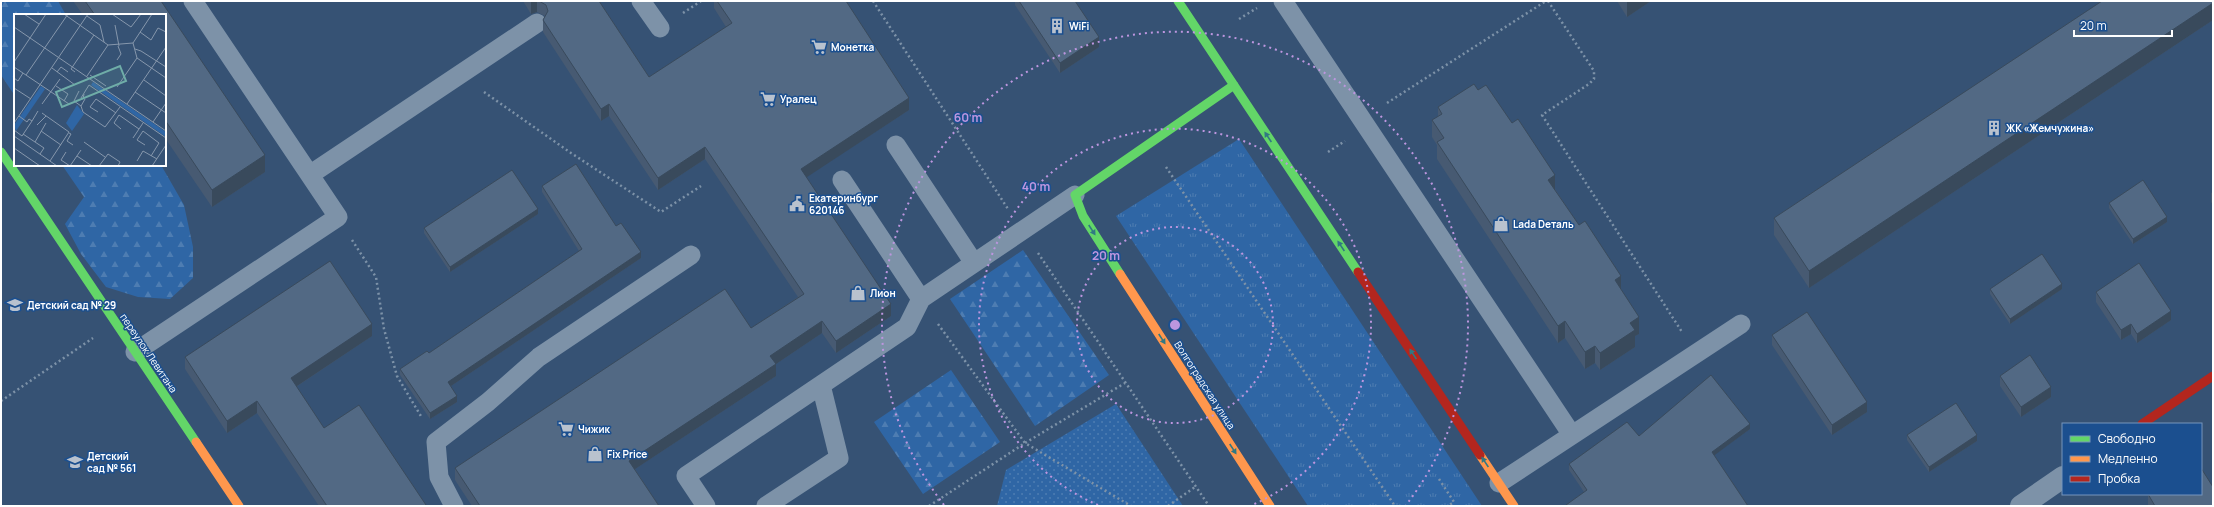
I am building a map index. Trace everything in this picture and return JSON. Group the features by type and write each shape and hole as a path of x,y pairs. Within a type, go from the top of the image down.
{"street":[{"path":"1178,1 1514,506"},
{"path":"1075,195 1234,85"},
{"name":"переулок Левитана","path":"1,152 239,506"},
{"name":"Волгоградская улица","path":"1075,195 1083,216 1270,506"},
{"path":"2143,423 2213,376"},
{"path":"2021,506 2062,479"}],"lane":[{"path":"135,352 338,217 311,174 194,1"},
{"path":"641,1 660,28"},
{"path":"1283,1 1572,435"},
{"path":"311,174 537,23"},
{"path":"896,146 974,264"},
{"path":"842,180 920,299"},
{"path":"706,506 686,476 907,327 920,299 1023,232 1075,195"},
{"path":"454,506 439,477 436,442 488,402 539,357 691,255"},
{"path":"1499,483 1741,324"},
{"path":"766,506 839,458 821,385"}],"path":[{"path":"873,1 1023,232 1209,506"},
{"path":"1387,103 1547,1 1594,71 1594,79 1589,84 1542,115 1684,334"},
{"path":"1239,19 1262,5"},
{"path":"460,75 571,153 661,212 700,186"},
{"path":"1164,164 1395,506"},
{"path":"338,217 376,277 384,329 396,376 436,442"},
{"path":"920,299 1024,443 1131,506"},
{"path":"1,401 115,323"},
{"path":"929,506 1024,443 1125,383"},
{"path":"1439,479 1454,502 1448,506"},
{"path":"1168,506 1195,487"}],"green space":[{"path":"1,1 58,1 65,14 14,14 14,94 1,75"},
{"path":"1239,139 1482,506 1308,506 1116,216"},
{"path":"63,166 162,166 184,205 193,247 193,278 170,299 138,297 106,287 81,254 65,224 84,197"},
{"path":"1023,250 1109,375 1035,426 950,299"},
{"path":"951,370 1000,442 923,494 874,422"},
{"path":"1116,404 1183,506 997,506 1006,470"}],"building":[{"path":"85,1 161,1 265,155 212,190 166,121 166,14 94,14"},
{"path":"539,1 599,1 649,77 732,23 717,1 846,1 909,98 801,169 891,304 836,341 822,321 770,356 776,364 629,461 659,506 480,506 455,468 725,289 751,328 804,294 705,147 658,178 609,104 601,109 543,20 548,11 546,5"},
{"name":"WiFi","path":"1019,1 1075,1 1099,37 1060,63"},
{"name":"ЖК «Жемчужина»","path":"2102,1 2213,1 2213,3 1809,271 1774,218"},
{"path":"1474,84 1478,90 1486,85 1512,123 1518,119 1555,175 1548,180 1579,225 1585,221 1621,276 1615,280 1639,317 1630,323 1635,330 1600,353 1595,346 1585,352 1565,321 1558,326 1437,142 1444,138 1432,120 1442,114 1438,107"},
{"path":"576,164 616,226 621,223 641,252 448,382 457,396 430,413 400,369 427,351 429,353 582,249 542,186"},
{"path":"512,170 538,209 450,267 424,228"},
{"path":"2143,180 2167,217 2133,239 2109,203"},
{"path":"2042,254 2062,284 2010,319 1990,289"},
{"path":"330,261 372,324 291,378 324,428 359,405 426,505 425,506 327,506 257,401 227,421 185,357"},
{"path":"2139,263 2171,311 2137,334 2131,324 2121,330 2096,292"},
{"path":"1807,312 1867,402 1832,425 1772,335"},
{"path":"2030,355 2051,387 2021,407 2000,376"},
{"path":"1711,375 1750,424 1712,452 1748,506 1566,505 1587,490 1569,464 1627,422 1639,436"},
{"path":"1956,403 1977,435 1929,467 1907,435"},
{"path":"2202,470 2213,487 2213,506 2155,506 2149,495 2202,495"}],"traffic: fast":[{"path":"1178,1 1358,272"},
{"path":"1120,274 1083,216 1075,195 1234,85"},
{"path":"1,152 196,442"}],"traffic: slow":[{"path":"1120,274 1270,506"},
{"path":"196,442 239,506"},
{"path":"1480,455 1514,506"}],"traffic: jam":[{"path":"1358,272 1480,455"},
{"path":"2143,423 2213,376"}],"place":[{"name":"WiFi","path":"1057,26"},
{"name":"Монетка","path":"819,47"},
{"name":"Уралец","path":"768,99"},
{"name":"ЖК «Жемчужина»","path":"1994,128"},
{"name":"Екатеринбург 620146","path":"797,204"},
{"name":"Lada Dеталь","path":"1501,224"},
{"name":"Лион","path":"858,293"},
{"name":"Детский сад № 29","path":"15,305"},
{"name":"Чижик","path":"566,429"},
{"name":"Fix Price","path":"595,454"},
{"name":"Детский сад № 561","path":"75,462"}]}
